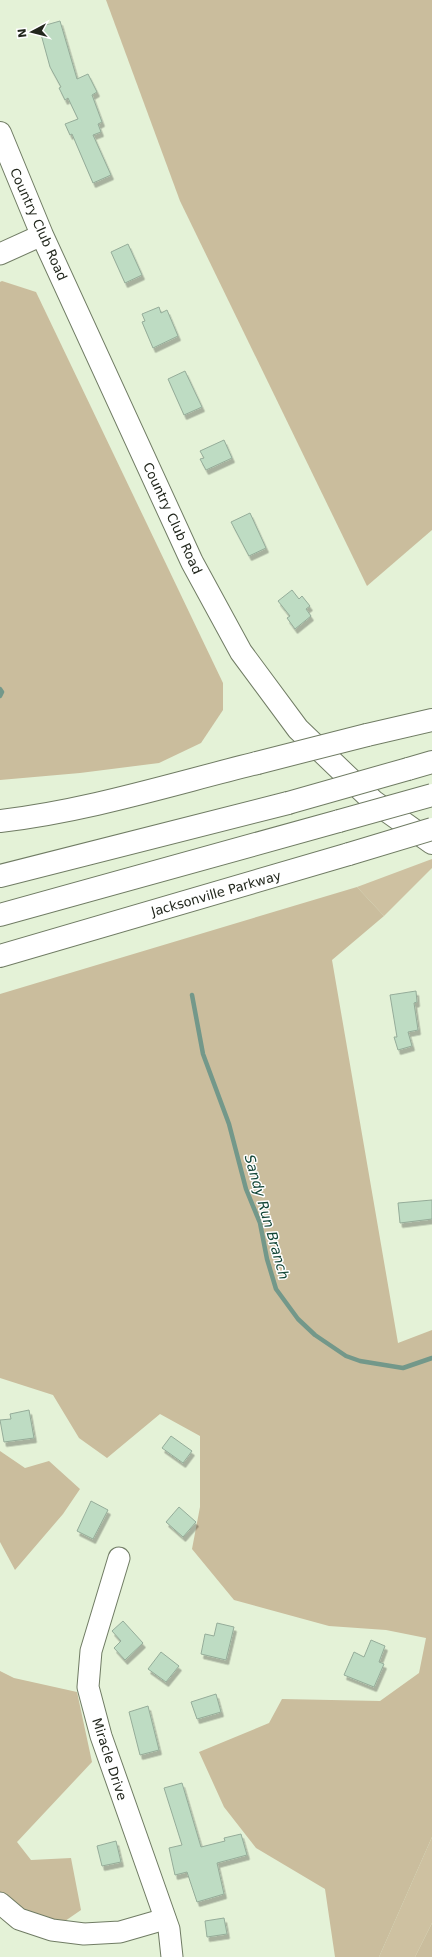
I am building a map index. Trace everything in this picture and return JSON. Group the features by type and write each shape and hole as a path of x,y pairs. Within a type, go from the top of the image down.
{"main road":[{"name":"Country Club Road","path":"0,134 42,235 192,562 241,652 298,729 373,801 432,843"},
{"path":"0,821 39,816 93,804 257,762 432,720"},
{"path":"0,876 288,803 432,762"},
{"path":"0,915 432,795"},
{"name":"Jacksonville Parkway","path":"0,956 432,829"}],"street":[{"path":"0,254 42,235"},
{"name":"Miracle Drive","path":"119,1558 90,1651 88,1686 101,1736 169,1929 172,1957"},
{"path":"0,1903 19,1919 52,1930 84,1934 120,1932 165,1919"}],"shaded area":[{"path":"106,0 432,0 432,530 367,586 180,201"},
{"path":"2,281 36,292 223,683 223,710 201,743 159,763 80,773 0,780 0,282"},
{"path":"432,859 432,868 384,916 357,887"},
{"path":"357,887 384,916 332,960 398,1343 432,1330 432,1837 379,1957 335,1957 325,1889 256,1848 224,1807 199,1752 269,1723 282,1699 380,1701 419,1673 426,1638 386,1630 329,1626 234,1600 192,1549 200,1507 200,1436 160,1414 107,1458 79,1438 53,1395 0,1378 0,994"},
{"path":"0,1451 25,1468 49,1461 80,1489 63,1514 15,1570 0,1542"},
{"path":"0,1671 14,1678 77,1692 92,1762 17,1842 31,1860 71,1858 81,1910 52,1930 0,1903"},
{"path":"432,1837 432,1923 415,1957 379,1957"},
{"path":"432,1923 432,1957 415,1957"}],"building":[{"path":"60,21 77,79 88,74 97,92 92,95 102,122 98,124 101,132 93,135 111,175 93,183 72,134 70,135 65,124 78,119 68,98 65,100 59,88 61,87 50,67 39,27"},
{"path":"128,244 142,275 125,283 111,252"},
{"path":"159,307 161,313 167,310 178,336 153,348 142,322 145,321 142,314"},
{"path":"185,371 202,407 184,415 168,379"},
{"path":"224,440 232,458 206,470 200,459 204,458 200,451"},
{"path":"250,513 266,548 249,556 231,522"},
{"path":"292,590 299,599 302,596 310,606 306,609 311,616 295,629 287,618 290,616 278,601"},
{"path":"416,991 417,1002 414,1003 418,1030 408,1032 412,1046 398,1050 394,1037 397,1037 390,995"},
{"path":"432,1200 432,1219 400,1223 398,1203"},
{"path":"29,1410 34,1438 4,1442 0,1420 11,1419 10,1414"},
{"path":"171,1436 192,1451 183,1463 162,1448"},
{"path":"91,1501 108,1510 93,1539 77,1531"},
{"path":"179,1507 196,1522 183,1537 166,1522"},
{"path":"123,1621 143,1643 125,1660 114,1648 121,1641 112,1631"},
{"path":"217,1623 234,1627 226,1660 201,1654 205,1634 214,1636"},
{"path":"371,1640 385,1646 379,1662 384,1664 374,1687 344,1675 354,1652 364,1657"},
{"path":"161,1652 179,1666 166,1682 148,1669"},
{"path":"216,1694 221,1712 197,1719 191,1702"},
{"path":"148,1706 159,1750 140,1755 129,1712"},
{"path":"182,1783 201,1847 225,1841 224,1838 241,1834 247,1855 217,1863 224,1894 197,1902 187,1872 175,1875 169,1848 182,1845 164,1788"},
{"path":"116,1841 121,1862 102,1866 97,1846"},
{"path":"224,1918 227,1934 207,1937 205,1921"}],"waterway":[{"name":"Sandy Run Branch","path":"0,689 2,692 0,696"},
{"name":"Sandy Run Branch","path":"192,995 203,1054 229,1124 246,1189 260,1223 267,1259 276,1289 298,1319 315,1335 346,1356 360,1361 403,1368 432,1358"}]}
